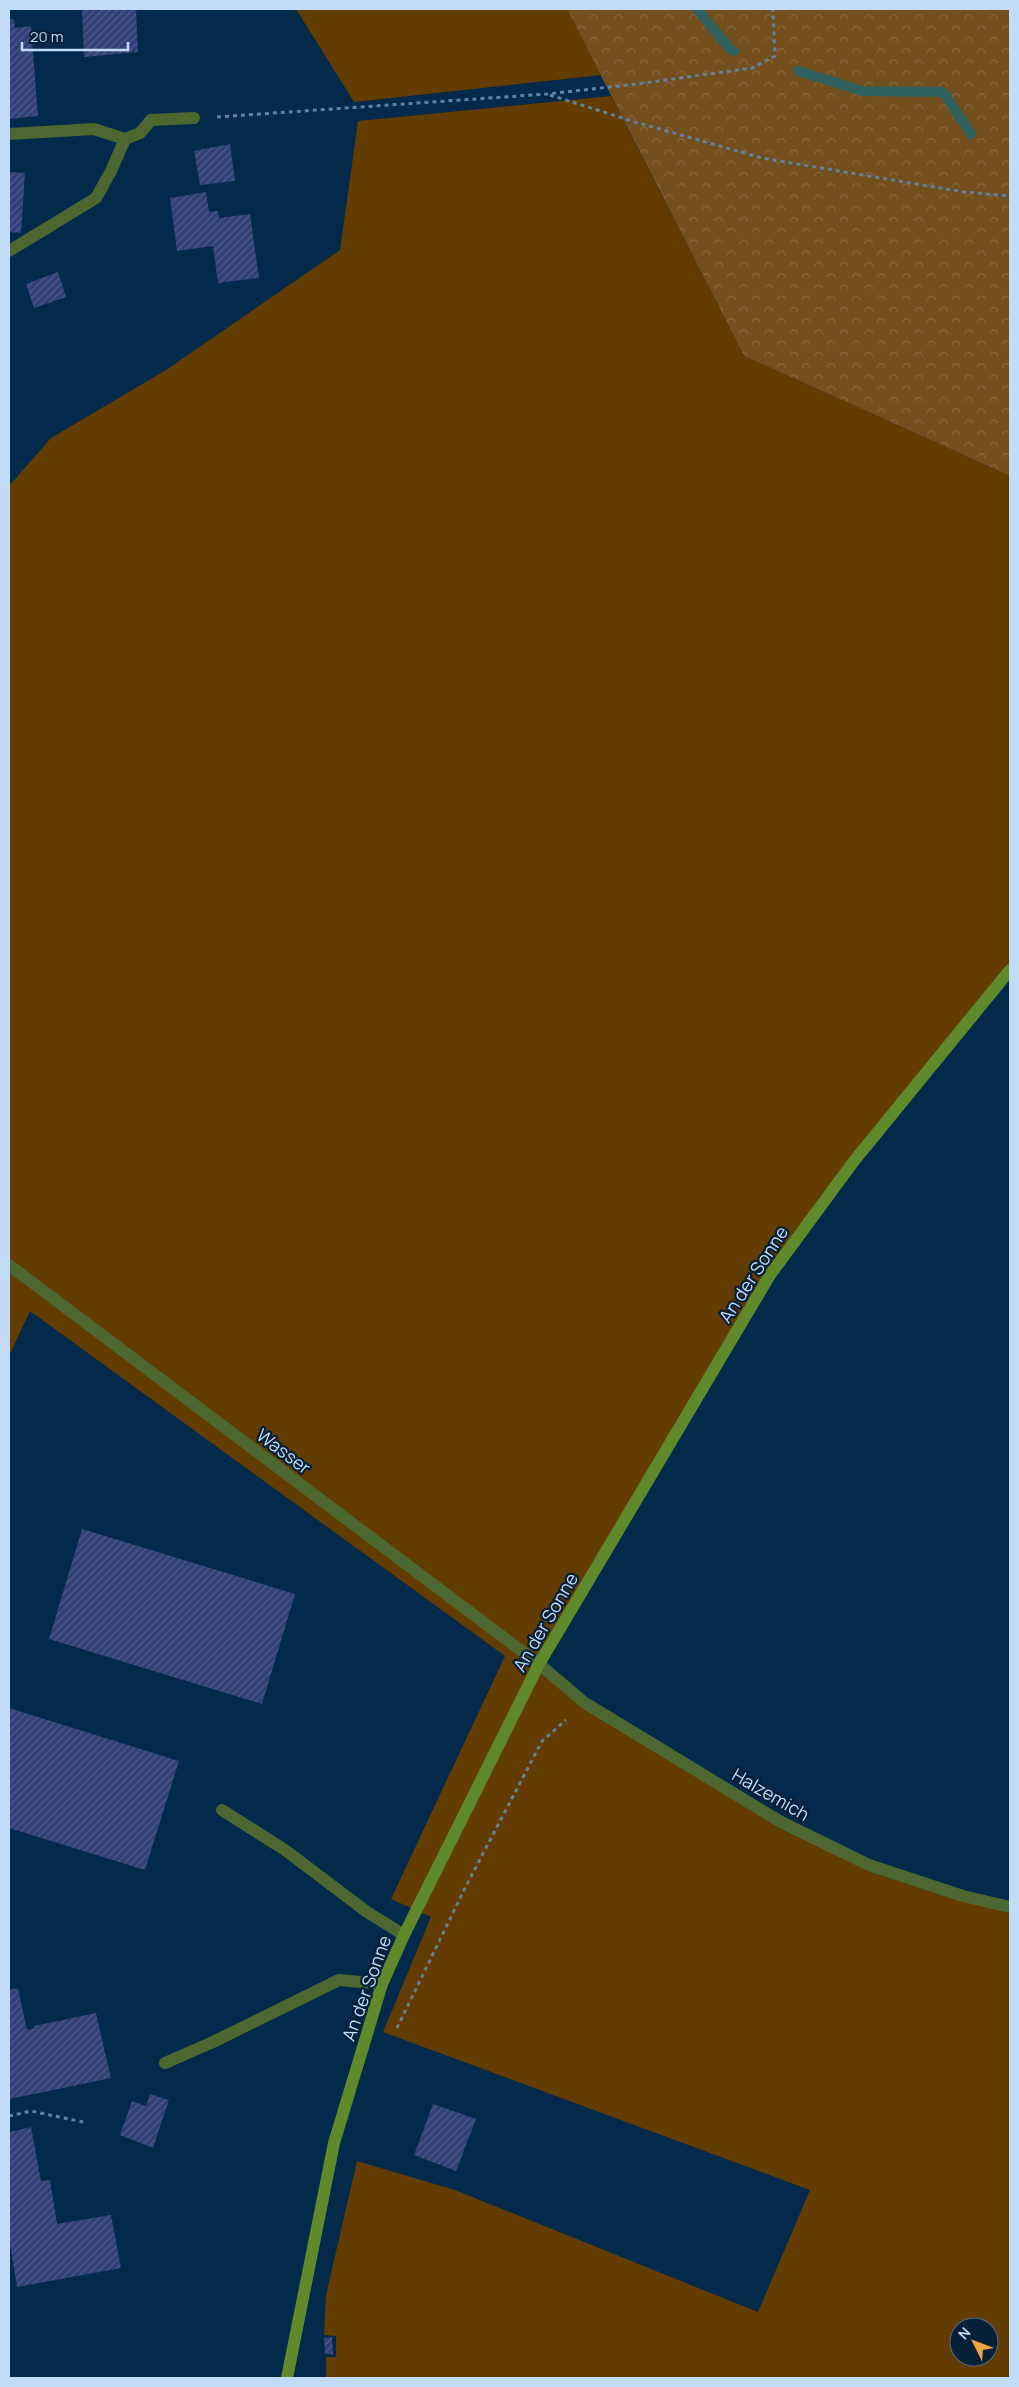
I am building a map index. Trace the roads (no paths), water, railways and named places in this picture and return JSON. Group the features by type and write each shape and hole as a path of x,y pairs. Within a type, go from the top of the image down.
{"street":[{"path":"9,134 94,129 125,139 140,133 152,120 194,118"},
{"path":"9,251 96,198 111,171 125,139"},
{"name":"An der Sonne","path":"287,2378 334,2143 382,1984 404,1935 539,1664 770,1275 854,1161 1010,970"},
{"name":"Wasser","path":"9,1265 539,1664"},
{"name":"Halzemich","path":"539,1664 586,1703 781,1822 869,1865 963,1896 1010,1907"},
{"path":"222,1810 285,1850 368,1912 404,1935"},
{"path":"165,2063 213,2042 339,1980 382,1984"}],"waterway":[{"path":"697,9 730,49 734,51"},
{"path":"798,71 863,91 943,92 971,134"}]}
